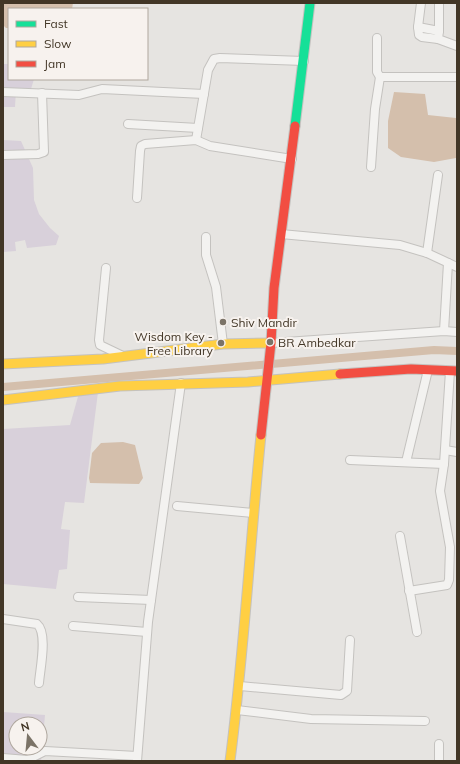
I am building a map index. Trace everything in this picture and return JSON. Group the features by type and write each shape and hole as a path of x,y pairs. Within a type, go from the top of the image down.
{"main road":[{"path":"230,761 240,686 253,512 268,377 274,288 292,159 310,3"},
{"path":"3,364 68,362 223,344 271,343"},
{"path":"3,400 65,394 99,388 268,377 364,372 428,370 454,371"}],"street":[{"path":"421,3 418,27 419,35 422,37 438,35 457,46"},
{"path":"438,35 439,3"},
{"path":"371,167 375,108 380,77 377,72 377,38"},
{"path":"196,140 208,70 214,59 304,61"},
{"path":"380,77 457,78"},
{"path":"3,92 79,95 102,89 204,94"},
{"path":"3,155 38,154 44,152 42,93"},
{"path":"128,124 198,128"},
{"path":"137,198 141,146 146,144 196,140 210,146 292,159"},
{"path":"427,253 438,176"},
{"path":"281,234 400,245 427,253 457,267"},
{"path":"206,237 206,255 216,287 223,344"},
{"path":"444,331 448,263"},
{"path":"106,268 99,340 100,345 124,356"},
{"path":"271,343 444,331 457,332"},
{"path":"406,462 428,370"},
{"path":"409,590 453,583 450,547 440,490 454,371"},
{"path":"3,758 27,760 45,751 137,758 147,632 181,383"},
{"path":"445,450 457,452"},
{"path":"350,460 444,464"},
{"path":"177,506 253,512"},
{"path":"400,536 417,632"},
{"path":"78,597 151,600"},
{"path":"3,619 37,624 40,626 43,637 39,683"},
{"path":"73,626 147,632"},
{"path":"240,686 341,695 347,691 350,640"},
{"path":"237,710 311,719 425,721"},
{"path":"439,744 439,761"}],"shaded area":[{"path":"3,3 73,3 72,8 8,8 8,28 3,25"},
{"path":"3,64 8,64 8,80 34,80 31,89 16,90 15,107 3,107"},
{"path":"394,92 425,94 428,115 456,118 456,158 434,162 401,157 388,148 388,121"},
{"path":"3,140 21,141 33,168 34,200 39,214 50,228 59,236 56,245 27,248 25,240 15,242 16,251 3,252"},
{"path":"98,392 84,503 65,502 61,529 70,530 67,569 59,570 56,589 3,584 3,429 70,425 79,393"},
{"path":"123,442 135,445 143,478 139,484 90,483 89,478 92,453 101,443"},
{"path":"3,712 45,715 8,716 8,756 41,756 41,761 3,761"}],"waterway":[{"path":"3,387 434,350 457,351"}],"traffic: fast":[{"path":"295,126 310,3"}],"traffic: slow":[{"path":"3,364 103,359 223,344 271,343"},
{"path":"3,400 120,386 248,382 340,374"},
{"path":"230,761 239,680 261,435"}],"traffic: jam":[{"path":"261,435 271,343 274,288 295,126"},
{"path":"340,374 411,369 457,371"}],"place":[{"name":"Shiv Mandir","path":"223,322"},
{"name":"BR Ambedkar","path":"270,342"},
{"name":"Wisdom Key - Free Library","path":"221,343"}]}
